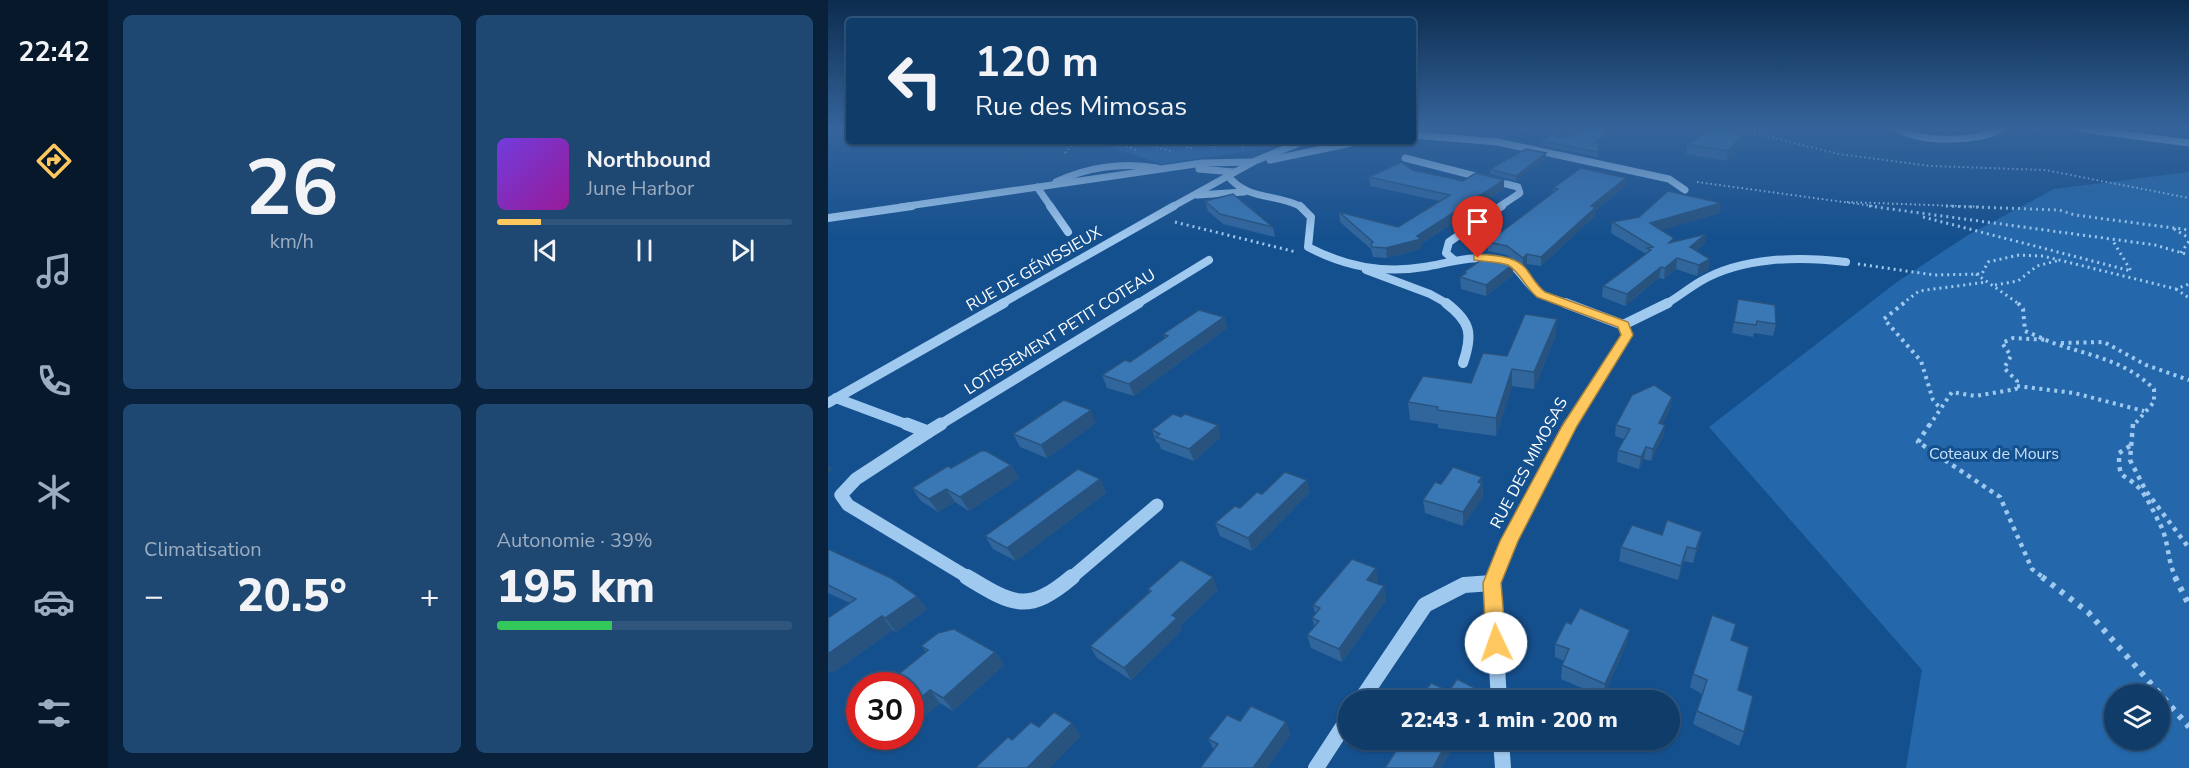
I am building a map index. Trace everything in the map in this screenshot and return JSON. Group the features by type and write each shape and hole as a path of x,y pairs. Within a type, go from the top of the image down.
{"street":[{"path":"828,218 1189,165"},
{"name":"RUE DE GÉNISSIEUX","path":"832,401 1249,165"},
{"path":"1432,165 1518,187 1520,193 1449,243 1446,253 1454,260"},
{"path":"1604,165 1669,179 1685,190"},
{"path":"1161,169 1232,174 1237,187 1302,208 1310,214 1312,221 1308,247 1323,256 1361,267 1380,277 1437,297 1457,309 1466,324 1470,341 1463,363"},
{"path":"1037,187 1068,232"},
{"path":"1193,195 1251,192"},
{"path":"1361,267 1395,269 1478,258 1509,261 1521,270 1531,286 1541,294 1623,325 1642,319 1703,279 1729,271 1769,261 1825,258 1846,262"},
{"name":"LOTISSEMENT PETIT COTEAU","path":"1157,506 1066,582 1031,602 1006,600 848,505 841,495 856,479 928,432 1209,260"},
{"name":"RUE DES MIMOSAS","path":"1498,690 1492,583 1509,541 1569,426 1627,335 1623,325"},
{"path":"832,401 928,432"},
{"path":"1368,690 1425,605 1464,585 1492,583"},
{"path":"1316,768 1338,734"},
{"path":"1502,750 1503,768"}],"path":[{"path":"1922,165 2045,170 2189,198"},
{"path":"1669,179 1840,201 1994,205 2059,210 2075,215 2189,230"},
{"path":"1840,201 1854,206 1932,218 2131,271 2113,241"},
{"path":"1854,206 2155,245 2189,255"},
{"path":"1155,217 1296,252 1323,256"},
{"path":"2172,227 2189,240 2181,253"},
{"path":"1846,262 1934,276 1982,274 1988,262 2009,255 2051,257 2176,289 2189,298"},
{"path":"1994,286 2002,282 2018,281 2037,266 2060,260"},
{"path":"1976,274 2016,300 2023,309 2025,331 2122,364 2146,380 2154,389 2154,402 2133,424 2130,460 2146,491 2189,548"},
{"path":"1941,409 1933,400 1921,361 1884,320 1919,291 1988,282"},
{"path":"2176,289 2189,284"},
{"path":"2017,386 2017,381 2004,368 2011,356 2002,343 2013,338 2048,340"},
{"path":"2055,343 2104,342 2146,365 2189,380"},
{"path":"2144,411 2074,393 2017,386 2016,389 1975,396 1952,393 1918,442 2000,497 2032,569 2088,612 2189,727"},
{"path":"2131,446 2119,453 2119,469 2124,478 2138,487 2160,524 2167,539 2171,568 2189,605"}],"green space":[{"name":"Coteaux de Mours","path":"2189,172 2189,768 1906,768 1922,670 1709,427 1897,282 1968,235 2054,189"}],"building":[{"path":"1395,165 1405,165 1413,170 1463,181 1476,173 1504,180 1417,236 1421,239 1386,248 1372,247 1373,242 1339,212 1398,227 1450,195 1369,177"},
{"path":"1497,165 1531,165 1516,176 1490,169"},
{"path":"1581,168 1626,178 1591,206 1596,207 1541,257 1527,254 1523,258 1507,246 1488,242 1558,189 1553,188"},
{"path":"1668,191 1721,203 1650,223 1674,238 1669,243 1706,234 1690,247 1710,259 1699,265 1677,258 1665,268 1661,267 1627,294 1603,286 1651,250 1647,248 1653,247 1612,222 1639,217"},
{"path":"1233,194 1273,227 1220,214 1205,201"},
{"path":"1490,254 1502,256 1513,264 1486,285 1460,277 1466,273 1464,272"},
{"path":"1738,299 1775,305 1776,324 1757,321 1756,325 1734,322"},
{"path":"1199,310 1224,317 1129,384 1102,375 1125,360 1130,362 1168,336 1163,334"},
{"path":"1525,314 1557,319 1534,372 1512,369 1496,418 1437,410 1438,407 1408,402 1423,376 1471,383 1483,353 1507,356"},
{"path":"1654,385 1672,397 1659,423 1665,425 1653,449 1646,447 1641,457 1618,450 1630,429 1616,425 1632,395"},
{"path":"1064,400 1091,410 1041,445 1013,434"},
{"path":"1173,414 1181,417 1185,414 1218,425 1189,449 1156,437 1160,434 1152,430"},
{"path":"981,451 986,451 1011,465 960,497 946,489 929,499 912,488 948,466 951,468"},
{"path":"1453,467 1482,477 1478,482 1482,484 1463,512 1423,500 1435,482 1441,484"},
{"path":"1078,469 1100,479 1007,548 985,536"},
{"path":"1285,472 1307,480 1248,538 1215,523 1235,506 1240,508 1257,492 1262,494"},
{"path":"1667,520 1702,532 1696,549 1687,547 1681,566 1621,547 1632,525 1662,535"},
{"path":"828,549 891,578 917,596 885,618 882,616 828,654 828,618 856,599 828,585"},
{"path":"1352,559 1376,568 1367,580 1384,586 1339,649 1307,635 1319,621 1312,618 1320,608 1313,605"},
{"path":"1181,560 1213,577 1172,615 1177,618 1124,668 1090,646 1151,591 1148,589"},
{"path":"1580,608 1630,630 1605,684 1562,665 1569,649 1555,644 1566,622 1571,624"},
{"path":"1712,615 1736,624 1731,640 1749,647 1738,690 1753,696 1744,732 1697,711 1707,680 1693,674"},
{"path":"954,629 995,652 943,698 930,690 924,695 924,672 901,672 928,650 921,646 938,633"},
{"path":"1457,679 1479,690 1450,690"},
{"path":"1431,683 1447,690 1426,690"},
{"path":"1251,706 1286,722 1253,768 1200,768 1218,744 1208,739 1227,715 1240,721"},
{"path":"1054,712 1072,723 1027,768 975,768 1008,737 1012,740 1031,722 1039,727"},
{"path":"1397,750 1443,750 1433,768 1385,768"}],"route":[{"path":"1478,258 1509,261 1521,270 1531,286 1541,294 1623,325 1627,335 1569,426 1509,541 1492,583 1496,643"}]}
